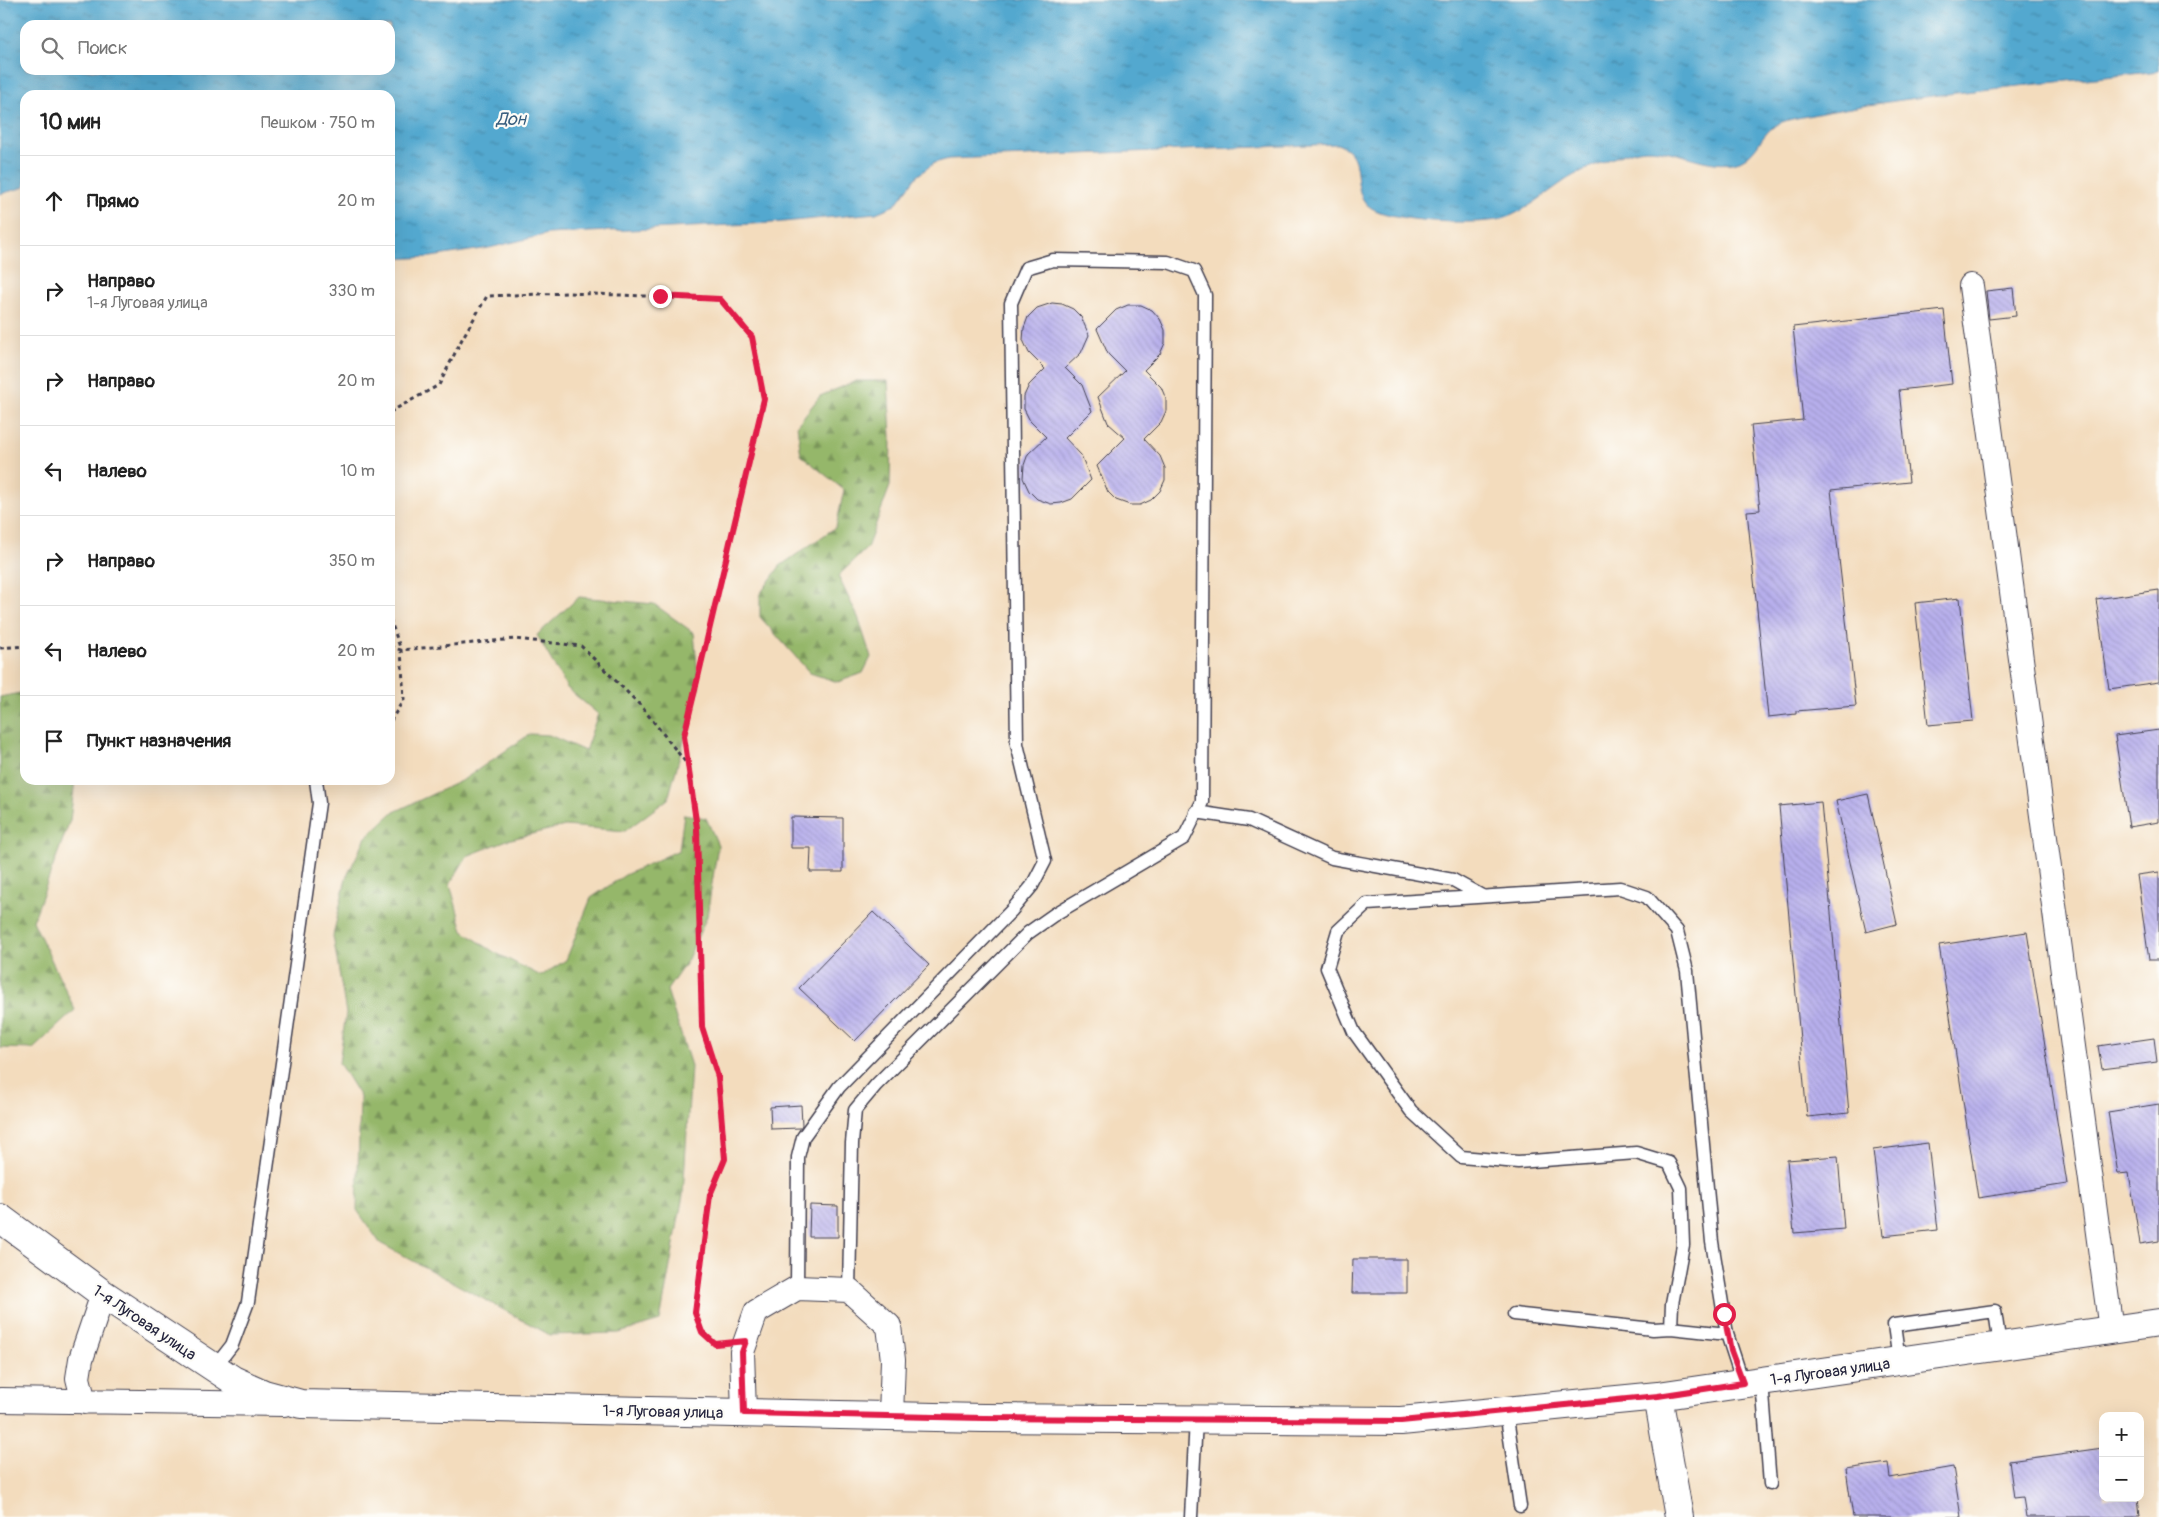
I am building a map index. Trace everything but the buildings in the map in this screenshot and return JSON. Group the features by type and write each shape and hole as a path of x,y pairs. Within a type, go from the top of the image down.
{"main road":[{"name":"1-я Луговая улица","path":"0,1218 103,1294 232,1380 264,1394 301,1404 891,1416 1401,1421 1658,1396 2159,1323"},
{"path":"1658,1396 1679,1517"}],"street":[{"path":"1971,286 2111,1330"},
{"path":"744,1413 742,1352 756,1312 797,1288 849,1290 889,1326 893,1360 891,1416"},
{"path":"84,1402 78,1378 81,1359 103,1294"},
{"name":"1-я Луговая улица","path":"0,1400 301,1404"}],"lane":[{"path":"797,1288 798,1157 804,1137 839,1087 1012,910 1032,886 1045,862 1017,744 1011,303 1026,268 1053,260 1168,262 1194,271 1206,295 1202,802 1184,838 1055,914 1028,933 876,1084 855,1110 852,1143 849,1290"},
{"path":"214,1368 232,1345 248,1302 319,803 317,785"},
{"path":"1196,812 1249,820 1332,858 1453,880 1482,896"},
{"path":"1671,1328 1672,1304 1683,1245 1681,1188 1669,1163 1636,1153 1518,1162 1461,1156 1411,1111 1354,1032 1327,968 1338,931 1367,904 1620,888 1647,897 1677,931 1687,971 1712,1242 1727,1334 1753,1382 1770,1484"},
{"path":"1900,1361 1894,1325 1995,1311 2000,1346"},
{"path":"1514,1314 1652,1329 1671,1328 1727,1334"},
{"path":"1506,1410 1520,1506"},
{"path":"1191,1517 1196,1419"}],"path":[{"path":"395,409 438,384 487,296 568,293 720,299 752,337 764,399 684,736 697,828 702,1027 718,1077 725,1159 710,1195 695,1313 702,1332 715,1344 746,1341"},
{"path":"395,634 401,650 404,698 395,713"},
{"path":"395,648 401,650 515,639 581,646 641,706 688,764"},
{"path":"0,648 20,646"}],"green space":[{"path":"856,381 888,381 891,437 890,486 867,548 838,576 858,617 871,657 863,673 838,682 810,673 760,617 760,594 780,566 836,527 844,490 801,455 797,425 820,396"},
{"path":"579,597 654,604 694,633 699,687 668,799 625,831 565,826 507,840 467,856 450,884 463,931 494,952 541,976 566,960 591,898 625,875 679,850 684,814 706,818 718,845 707,916 687,961 667,990 691,1066 683,1195 660,1321 619,1333 550,1335 380,1243 357,1210 360,1097 339,1063 346,1013 333,936 346,878 366,837 392,813 463,780 530,734 549,735 585,751 598,714 567,688 537,635"},
{"path":"20,693 20,785 74,785 70,820 33,921 75,1010 33,1049 0,1048 0,697"}],"water":[{"name":"Дон","path":"0,0 2159,0 2159,71 1980,90 1890,102 1794,119 1775,126 1746,158 1733,163 1708,162 1658,150 1634,151 1578,173 1513,215 1483,222 1411,219 1371,208 1364,201 1360,193 1355,161 1352,154 1346,148 1337,144 949,159 934,163 917,176 895,205 876,213 772,223 548,234 489,248 431,257 395,259 395,90 20,90 20,188 0,194"}],"route":[{"path":"660,296 720,299 752,337 764,399 684,736 697,828 702,1027 718,1077 725,1159 710,1195 695,1313 702,1332 715,1344 746,1341 742,1352 744,1360 744,1413 983,1418 1401,1421 1658,1396 1743,1383 1731,1351 1724,1314"}]}
